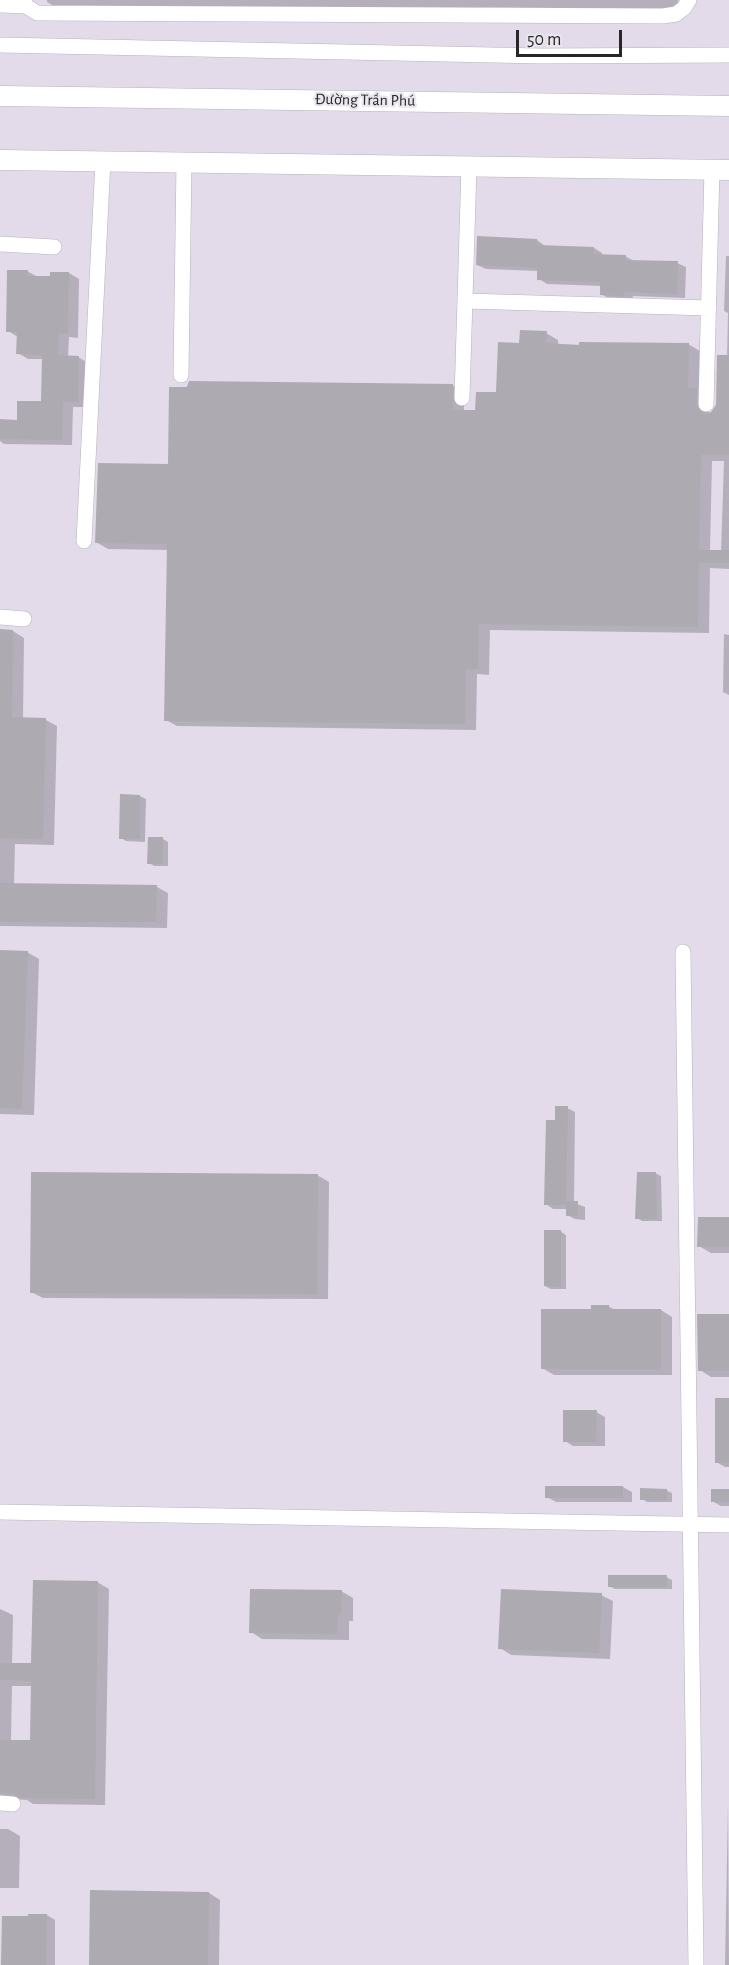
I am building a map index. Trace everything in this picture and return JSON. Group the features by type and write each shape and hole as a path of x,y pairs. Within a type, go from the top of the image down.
{"main road":[{"name":"Đường Trần Phú","path":"0,96 729,106"},
{"path":"0,160 720,170"}],"street":[{"path":"0,5 25,3 37,13 261,6 663,16 676,14 689,0"},
{"path":"0,45 518,55 729,55"},
{"path":"0,160 0,166"},
{"path":"84,541 103,161"},
{"path":"181,375 184,162"},
{"path":"462,398 469,166"},
{"path":"706,404 720,170"},
{"path":"0,244 54,247"},
{"path":"465,302 710,308"},
{"path":"0,617 24,618"},
{"path":"683,952 696,1965"},
{"path":"0,1512 729,1525"}],"shaded area":[{"path":"0,0 729,0 729,1965 0,1965"}],"building":[{"path":"477,236 537,239 537,245 594,247 594,254 626,255 626,260 678,261 677,294 625,292 624,296 600,295 600,282 537,280 537,268 476,265"},
{"path":"7,270 28,270 27,276 50,276 50,272 69,272 68,333 59,333 58,355 79,356 78,402 63,402 62,440 0,439 0,419 17,420 17,401 41,401 42,355 16,354 17,332 6,332"},
{"path":"520,330 547,331 546,343 579,345 579,342 689,343 688,388 697,388 697,408 705,414 711,412 716,405 717,355 729,355 729,455 701,455 699,550 729,550 729,563 699,563 698,627 479,624 478,669 466,669 465,724 164,721 167,544 95,543 98,463 168,464 169,387 187,387 189,381 453,384 453,410 475,410 476,392 496,392 498,342 519,343"},
{"path":"0,629 13,630 12,717 46,718 43,839 0,838"},
{"path":"120,794 140,795 140,839 119,839"},
{"path":"148,837 163,837 163,864 147,864"},
{"path":"0,883 157,885 156,922 0,922"},
{"path":"0,950 28,951 22,1109 0,1108"},
{"path":"555,1106 568,1106 566,1201 578,1201 578,1216 566,1216 566,1205 544,1205 546,1120 555,1120"},
{"path":"31,1172 318,1174 317,1294 30,1293"},
{"path":"637,1172 656,1172 657,1219 635,1219"},
{"path":"698,1217 729,1217 729,1247 697,1247"},
{"path":"544,1230 561,1230 561,1287 544,1286"},
{"path":"591,1305 609,1305 609,1309 661,1309 661,1369 541,1369 541,1309 591,1309"},
{"path":"697,1314 729,1314 729,1371 698,1371"},
{"path":"715,1398 729,1398 729,1463 715,1463"},
{"path":"563,1410 597,1410 596,1442 563,1442"},
{"path":"545,1486 623,1486 623,1498 545,1498"},
{"path":"640,1488 667,1489 667,1500 640,1500"},
{"path":"711,1489 729,1489 729,1502 711,1502"},
{"path":"608,1575 667,1575 667,1587 608,1587"},
{"path":"33,1580 98,1581 95,1799 21,1798 14,1794 0,1793 0,1740 30,1740 31,1681 0,1680 0,1663 31,1663"},
{"path":"250,1589 342,1590 341,1615 338,1615 337,1634 249,1633"},
{"path":"501,1589 602,1593 599,1653 498,1649"},
{"path":"90,1890 209,1892 208,1965 89,1965"},
{"path":"28,1914 47,1914 46,1965 1,1965 2,1916 28,1916"}]}
